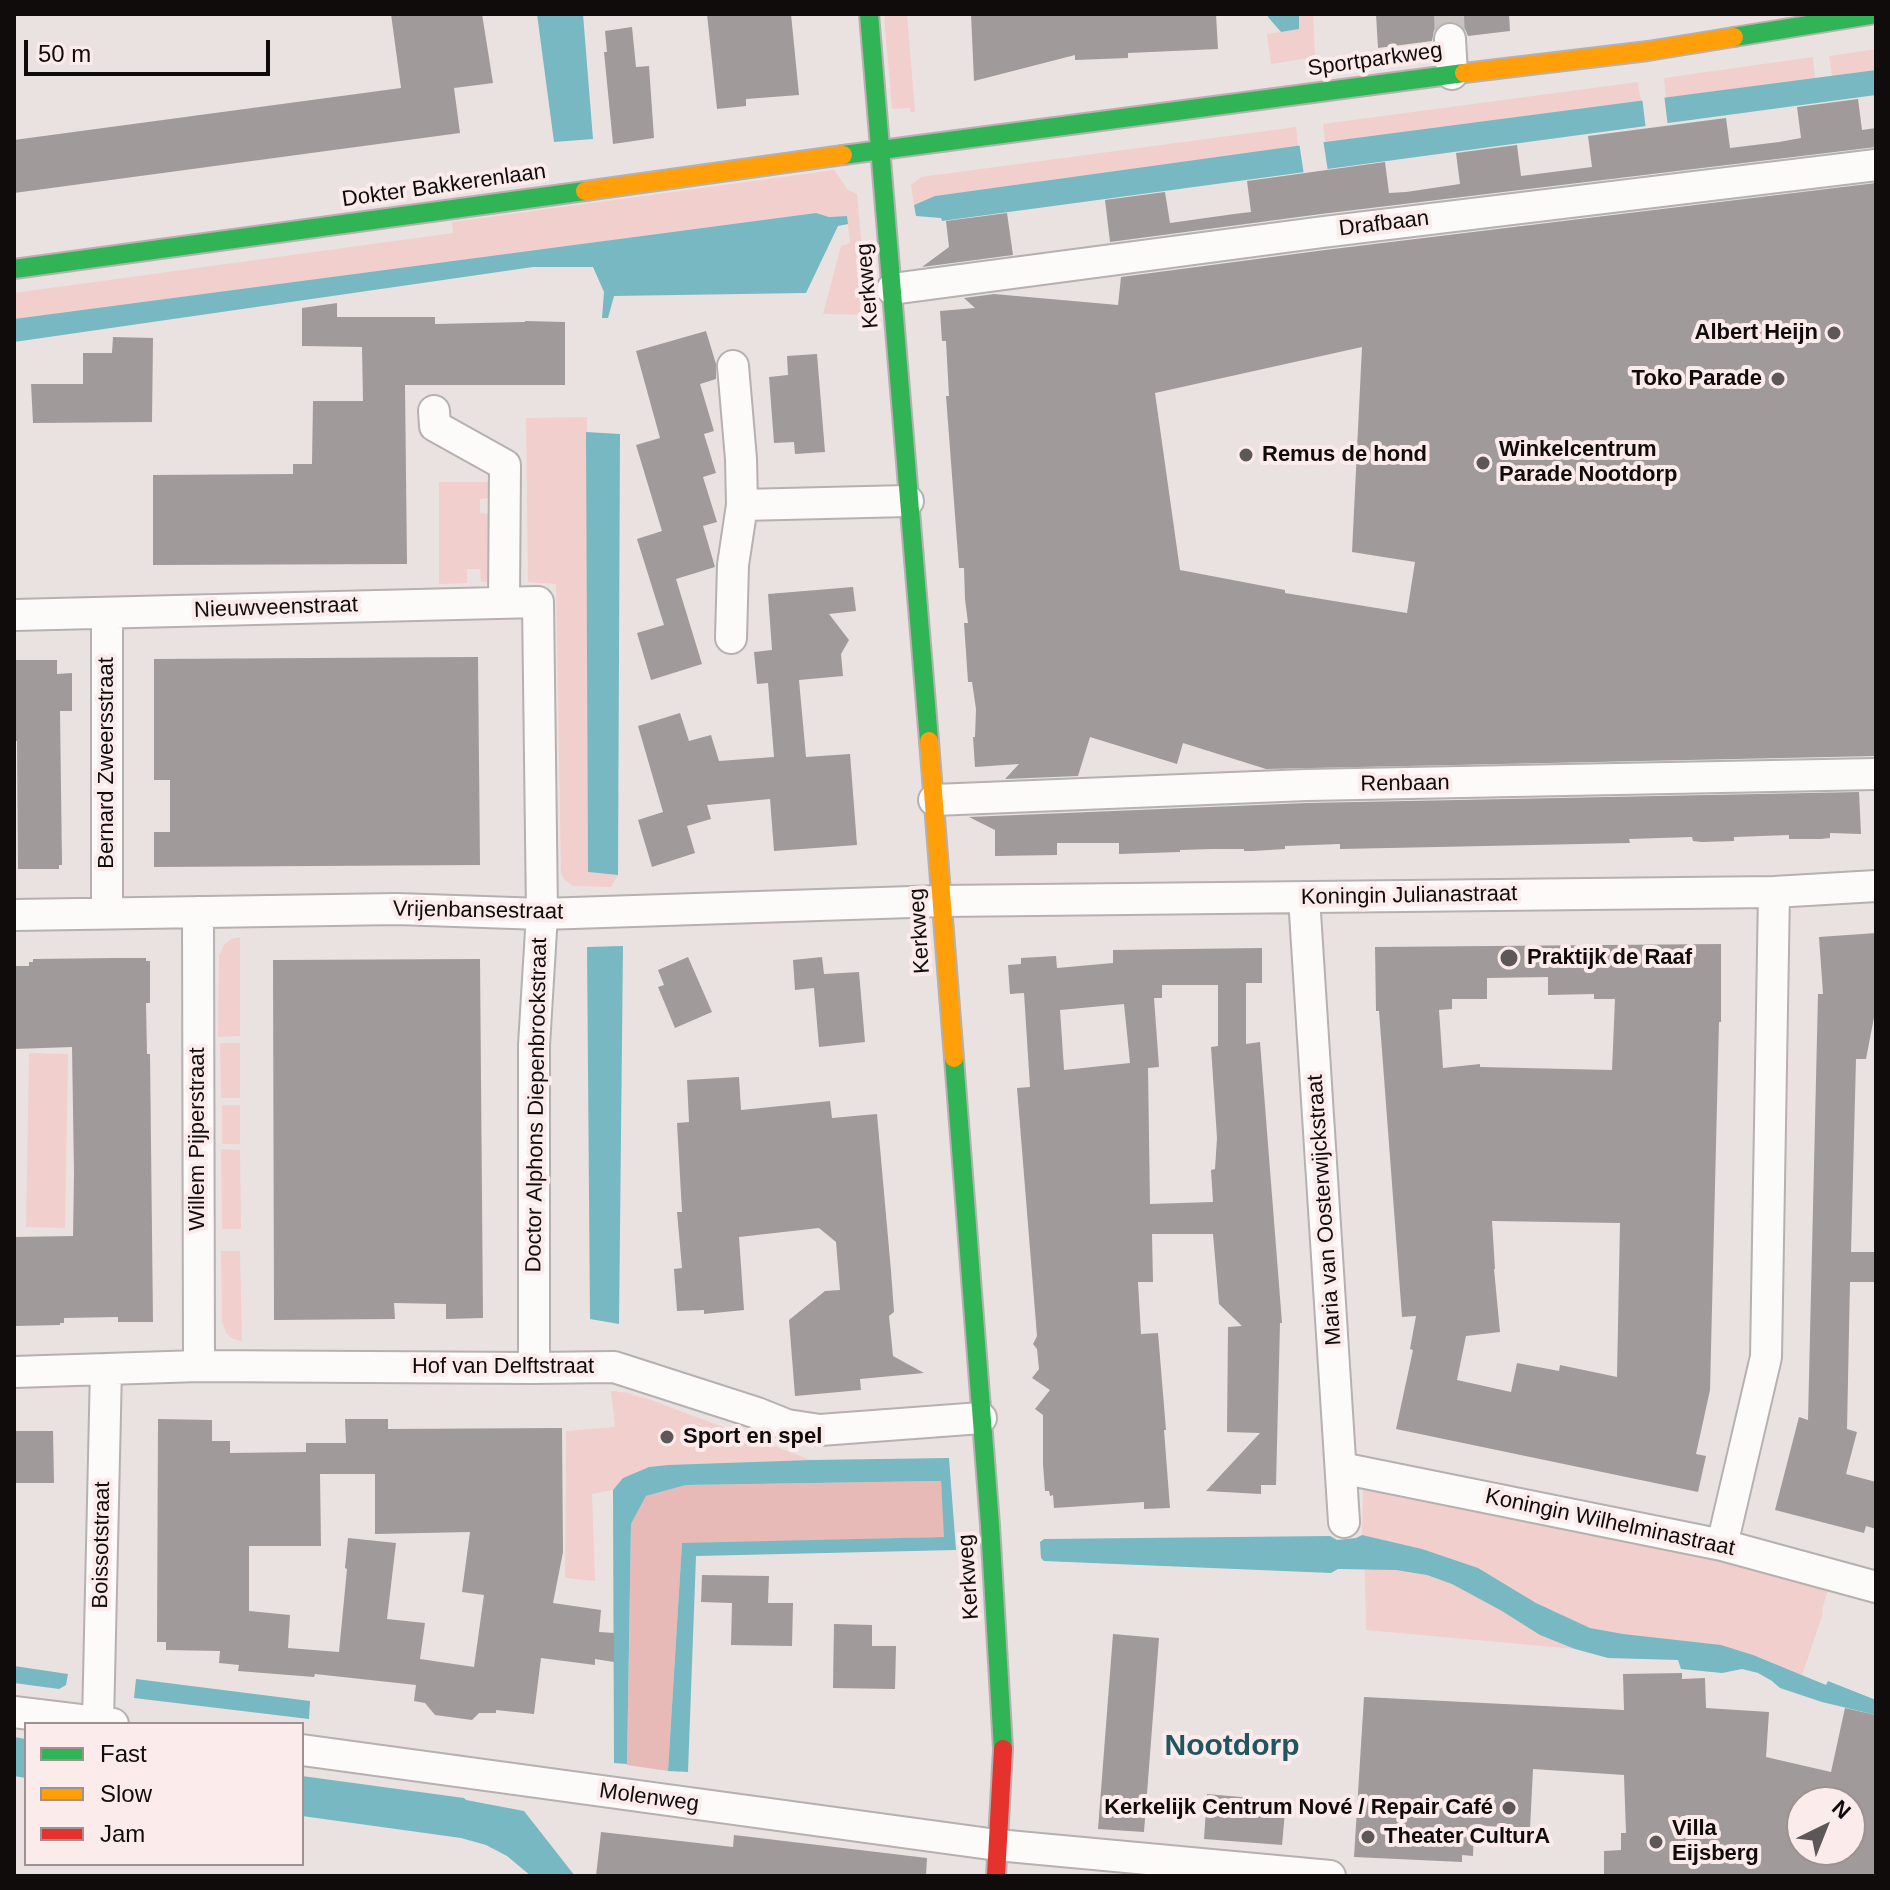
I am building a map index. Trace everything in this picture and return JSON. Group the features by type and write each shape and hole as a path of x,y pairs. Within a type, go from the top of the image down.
{"street":[{"name":"Kerkweg","path":"869,14 942,901 1004,1738 996,1876"},
{"name":"Sportparkweg","path":"880,150 1648,51 1864,15"},
{"path":"1450,39 1452,74"},
{"name":"Dokter Bakkerenlaan","path":"14,269 880,150"},
{"name":"Drafbaan","path":"892,289 1323,232 1876,165"},
{"path":"731,638 733,565 742,505 733,366"},
{"path":"434,411 435,426 505,465 504,602"},
{"path":"742,505 908,501"},
{"name":"Nieuwveenstraat","path":"14,615 538,602"},
{"name":"Doctor Alphons Diepenbrockstraat","path":"534,1368 534,1045 542,914 538,602"},
{"name":"Bernard Zweersstraat","path":"107,613 107,913"},
{"name":"Renbaan","path":"934,800 1306,785 1876,774"},
{"name":"Koningin Julianastraat","path":"942,901 1774,892 1876,886"},
{"path":"1722,1545 1766,1357 1774,892"},
{"name":"Maria van Oosterwijckstraat","path":"1304,897 1344,1522"},
{"name":"Vrijenbansestraat","path":"14,915 397,909 542,914 942,901"},
{"name":"Willem Pijperstraat","path":"198,912 199,1366"},
{"name":"Hof van Delftstraat","path":"14,1372 199,1366 614,1367 787,1425 820,1430 981,1418"},
{"name":"Boissotstraat","path":"106,1369 106,1722"},
{"name":"Koningin Wilhelminastraat","path":"1341,1468 1722,1545 1876,1587"},
{"path":"14,1712 98,1722"},
{"name":"Molenweg","path":"304,1750 997,1845 1330,1876"}],"shaded area":[{"path":"884,14 907,14 915,112 910,112 910,108 892,109"},
{"path":"1299,14 1313,14 1315,57 1271,64 1267,34 1299,29"},
{"path":"1876,49 1876,70 1832,76 1829,56"},
{"path":"1813,57 1815,78 1666,98 1664,78"},
{"path":"1638,82 1641,101 1325,142 1323,124"},
{"path":"1296,127 1298,146 935,196 914,205 911,185 921,177"},
{"path":"834,170 848,190 857,194 868,315 823,314 841,246 850,243 847,216 829,217 816,213 14,319 14,293 453,233 452,222"},
{"path":"587,417 588,872 618,875 611,887 573,886 561,874 556,584 528,582 526,418"},
{"path":"439,482 492,482 492,498 480,499 480,513 494,514 496,582 481,582 480,569 467,569 467,583 439,584"},
{"path":"240,937 240,1036 218,1037 219,956 224,945"},
{"path":"220,1043 240,1043 240,1098 221,1098"},
{"path":"29,1053 68,1054 65,1228 26,1227"},
{"path":"222,1105 240,1105 240,1144 222,1144"},
{"path":"221,1149 240,1150 241,1229 222,1229"},
{"path":"221,1251 240,1251 242,1341 226,1333 222,1322"},
{"path":"611,1391 651,1400 811,1460 649,1467 623,1478 613,1490 592,1494 595,1581 565,1578 566,1431 615,1427"},
{"path":"941,1481 945,1537 682,1544 668,1771 627,1765 631,1524 646,1496 686,1485"},
{"path":"1363,1486 1724,1557 1830,1583 1802,1675 1784,1668 1366,1630"}],"water":[{"path":"537,14 583,14 593,139 554,142"},
{"path":"1268,14 1299,14 1299,29 1281,32"},
{"path":"1876,70 1876,95 942,221 941,218 916,216 914,205 935,196"},
{"path":"816,213 829,217 847,216 848,224 838,226 806,293 614,296 608,318 602,318 604,292 593,267 533,267 14,342 14,319"},
{"path":"586,432 620,434 618,875 588,872"},
{"path":"623,946 619,1324 590,1319 587,947"},
{"path":"949,1458 956,1550 696,1556 688,1772 668,1771 682,1543 944,1537 941,1481 686,1485 646,1496 631,1524 627,1764 614,1763 613,1490 623,1478 649,1467 668,1465"},
{"path":"1362,1535 1422,1549 1478,1568 1536,1603 1590,1628 1721,1645 1826,1685 1828,1681 1876,1700 1876,1715 1780,1688 1758,1673 1742,1669 1722,1673 1681,1669 1678,1660 1608,1658 1575,1649 1540,1635 1452,1584 1427,1575 1396,1570 1338,1569 1331,1573 1044,1561 1040,1542 1044,1539 1330,1536 1337,1540"},
{"path":"14,1666 68,1674 66,1685 59,1689 14,1683"},
{"path":"136,1679 310,1701 309,1719 134,1698"},
{"path":"14,1737 24,1739 24,1778 14,1776"},
{"path":"304,1776 464,1798 524,1811 575,1876 531,1876 507,1856 486,1845 461,1838 304,1816"}],"pier":[{"path":"1664,94 1668,127 1646,130 1642,97"},
{"path":"1323,139 1328,172 1304,175 1299,142"}],"building":[{"path":"391,14 482,14 493,83 454,88 460,133 14,193 14,140 401,88"},
{"path":"707,14 791,14 799,95 746,99 746,106 717,109"},
{"path":"971,14 1216,14 1218,49 1128,53 1128,58 1075,60 1075,55 974,81"},
{"path":"1376,14 1509,14 1510,31 1468,36 1459,23 1448,21 1434,30 1432,41 1378,48"},
{"path":"632,27 636,67 649,66 654,138 613,144 604,52 607,52 605,31"},
{"path":"1858,99 1862,130 1876,128 1876,147 1110,242 1105,200 1165,192 1170,223 1251,212 1247,181 1385,162 1389,193 1460,184 1456,153 1517,145 1521,176 1592,167 1588,136 1726,118 1730,148 1779,142 1801,138 1797,107"},
{"name":"Winkelcentrum Parade Nootdorp","path":"1876,183 1876,756 1266,769 1183,743 1177,764 1090,737 1078,776 1005,779 1019,764 975,767 973,737 976,709 972,682 968,682 964,568 959,568 946,396 949,396 946,341 942,341 940,311 975,308 964,298 994,294 1118,305 1121,277","holes":["1362,347 1352,552 1415,562 1407,613 1285,593 1285,590 1180,570 1155,393"]},
{"path":"1007,213 1013,255 922,267 949,247 946,221"},
{"path":"337,303 337,317 435,317 435,324 565,322 565,385 405,385 407,564 153,565 153,475 293,474 293,464 312,464 313,401 363,401 362,347 302,346 302,308"},
{"path":"706,331 716,364 716,379 700,384 714,431 704,434 716,473 703,477 717,522 703,526 715,567 676,579 702,664 651,680 637,633 664,625 637,539 662,531 636,445 660,438 636,351"},
{"path":"113,337 153,338 152,422 33,423 31,384 83,384 83,353 112,353"},
{"path":"817,354 825,452 795,454 794,442 774,443 769,377 788,375 787,356"},
{"path":"853,587 856,611 829,614 849,640 841,654 843,676 799,680 806,757 850,754 857,845 774,851 770,799 707,805 711,819 687,826 695,853 652,867 638,820 663,812 638,726 680,713 689,741 711,735 719,761 774,757 768,683 757,684 754,652 772,650 768,594"},
{"path":"478,657 480,865 154,867 154,832 170,832 170,780 154,780 154,659"},
{"path":"14,660 57,660 57,674 72,673 72,711 60,711 62,865 59,869 18,869"},
{"path":"1859,792 1861,834 1830,833 1830,838 1821,839 1789,839 1789,835 1734,837 1734,841 1702,842 1693,841 1692,837 1629,839 1630,843 1340,849 1340,844 1285,846 1285,849 1253,851 1213,849 1119,854 1119,843 1057,843 1057,855 995,856 995,830 969,817 1307,803"},
{"path":"1876,933 1876,1007 1866,1059 1856,1059 1851,1252 1876,1252 1876,1282 1850,1282 1847,1429 1857,1432 1846,1474 1876,1482 1876,1529 1866,1526 1864,1533 1775,1510 1799,1417 1808,1420 1818,994 1823,994 1819,937"},
{"path":"1721,944 1710,1390 1696,1454 1706,1456 1698,1492 1396,1429 1413,1350 1410,1349 1416,1316 1402,1317 1379,1011 1376,1011 1375,947","holes":["1548,977 1548,995 1594,994 1594,999 1615,999 1612,1070 1480,1067 1480,1064 1443,1068 1439,1010 1452,1009 1452,999 1487,999 1487,978","1492,1221 1620,1223 1617,1377 1560,1365 1559,1371 1517,1363 1511,1392 1457,1380 1466,1336 1500,1332"]},
{"path":"1262,948 1262,983 1246,983 1246,1044 1260,1042 1282,1323 1276,1485 1261,1485 1261,1494 1206,1491 1260,1433 1227,1432 1228,1327 1242,1326 1219,1304 1213,1234 1152,1234 1153,1282 1138,1282 1141,1334 1158,1333 1170,1508 1144,1509 1144,1502 1054,1508 1053,1495 1045,1491 1043,1415 1035,1409 1050,1390 1032,1378 1039,1369 1037,1349 1033,1344 1037,1336 1017,1088 1030,1087 1024,993 1010,994 1008,965 1021,964 1021,958 1056,956 1057,968 1113,963 1113,950","holes":["1162,985 1218,985 1218,1046 1211,1047 1217,1138 1215,1169 1211,1170 1213,1202 1150,1204 1148,1068 1159,1067 1154,998 1162,998","1124,1004 1130,1063 1064,1070 1060,1010"]},
{"path":"688,957 712,1012 675,1028 658,987 664,985 658,970"},
{"path":"822,957 824,974 859,972 865,1042 819,1047 814,988 795,990 793,960"},
{"path":"146,958 150,961 150,1003 146,1003 147,1054 150,1054 153,1322 118,1322 118,1317 64,1318 64,1323 60,1325 14,1326 14,1237 73,1236 74,1174 72,1047 14,1049 14,966 29,966 33,959"},
{"path":"480,959 483,1318 446,1319 446,1304 394,1303 395,1319 274,1320 273,960"},
{"path":"739,1077 741,1110 830,1101 832,1118 877,1114 894,1312 889,1316 893,1356 924,1373 860,1379 861,1390 795,1396 789,1320 825,1291 840,1290 836,1242 819,1228 739,1237 744,1310 704,1314 704,1310 677,1311 674,1269 682,1268 677,1212 682,1212 677,1123 689,1122 687,1080"},
{"path":"158,1419 212,1420 212,1441 230,1441 230,1453 306,1452 306,1443 346,1443 345,1419 388,1419 388,1429 562,1428 563,1552 553,1603 601,1610 599,1632 614,1633 614,1662 595,1659 595,1665 541,1658 534,1714 496,1710 496,1713 479,1713 472,1720 435,1715 425,1703 414,1701 416,1685 315,1674 314,1677 238,1671 239,1665 219,1663 220,1651 166,1650 166,1642 157,1642","holes":["320,1474 375,1474 375,1534 470,1532 462,1592 484,1595 474,1667 420,1659 425,1623 387,1619 396,1543 348,1538 339,1652 288,1648 290,1615 249,1611 249,1546 321,1546"]},
{"path":"14,1431 53,1431 54,1483 14,1483"},
{"path":"702,1575 769,1576 768,1603 793,1603 792,1646 731,1645 732,1603 701,1602"},
{"path":"834,1624 872,1625 872,1646 896,1646 895,1689 833,1688"},
{"path":"1113,1634 1159,1638 1144,1832 1098,1829"},
{"path":"1682,1673 1682,1679 1705,1678 1706,1708 1769,1712 1766,1757 1831,1772 1845,1708 1876,1715 1876,1876 1604,1876 1604,1851 1621,1850 1621,1833 1626,1833 1624,1775 1533,1769 1530,1829 1474,1825 1473,1856 1462,1855 1462,1862 1354,1857 1364,1697 1624,1710 1623,1674"},
{"path":"1207,1794 1286,1801 1282,1845 1204,1839"},
{"path":"601,1832 733,1847 734,1835 927,1858 926,1876 596,1876"}],"tunnel":[{"path":"1449,14 1450,39"}],"traffic: fast":[{"path":"869,14 929,741"},
{"path":"1734,37 1876,14"},
{"path":"843,155 1464,73"},
{"path":"14,269 585,191"},
{"path":"954,1058 990,1525 1003,1749"}],"traffic: slow":[{"path":"1464,73 1648,51 1734,37"},
{"path":"585,191 843,155"},
{"path":"929,741 954,1058"}],"traffic: jam":[{"path":"996,1876 1003,1749"}],"place":[{"name":"Albert Heijn","path":"1834,333"},
{"name":"Toko Parade","path":"1778,379"},
{"name":"Remus de hond","path":"1246,455"},
{"name":"Winkelcentrum Parade Nootdorp","path":"1483,463"},
{"name":"Praktijk de Raaf","path":"1509,958"},
{"name":"Sport en spel","path":"667,1437"},
{"name":"Kerkelijk Centrum Nové / Repair Café","path":"1509,1808"},
{"name":"Theater CulturA","path":"1368,1837"},
{"name":"Villa Eijsberg","path":"1656,1842"}],"district":[{"name":"Nootdorp","path":"1232,1747"}]}
